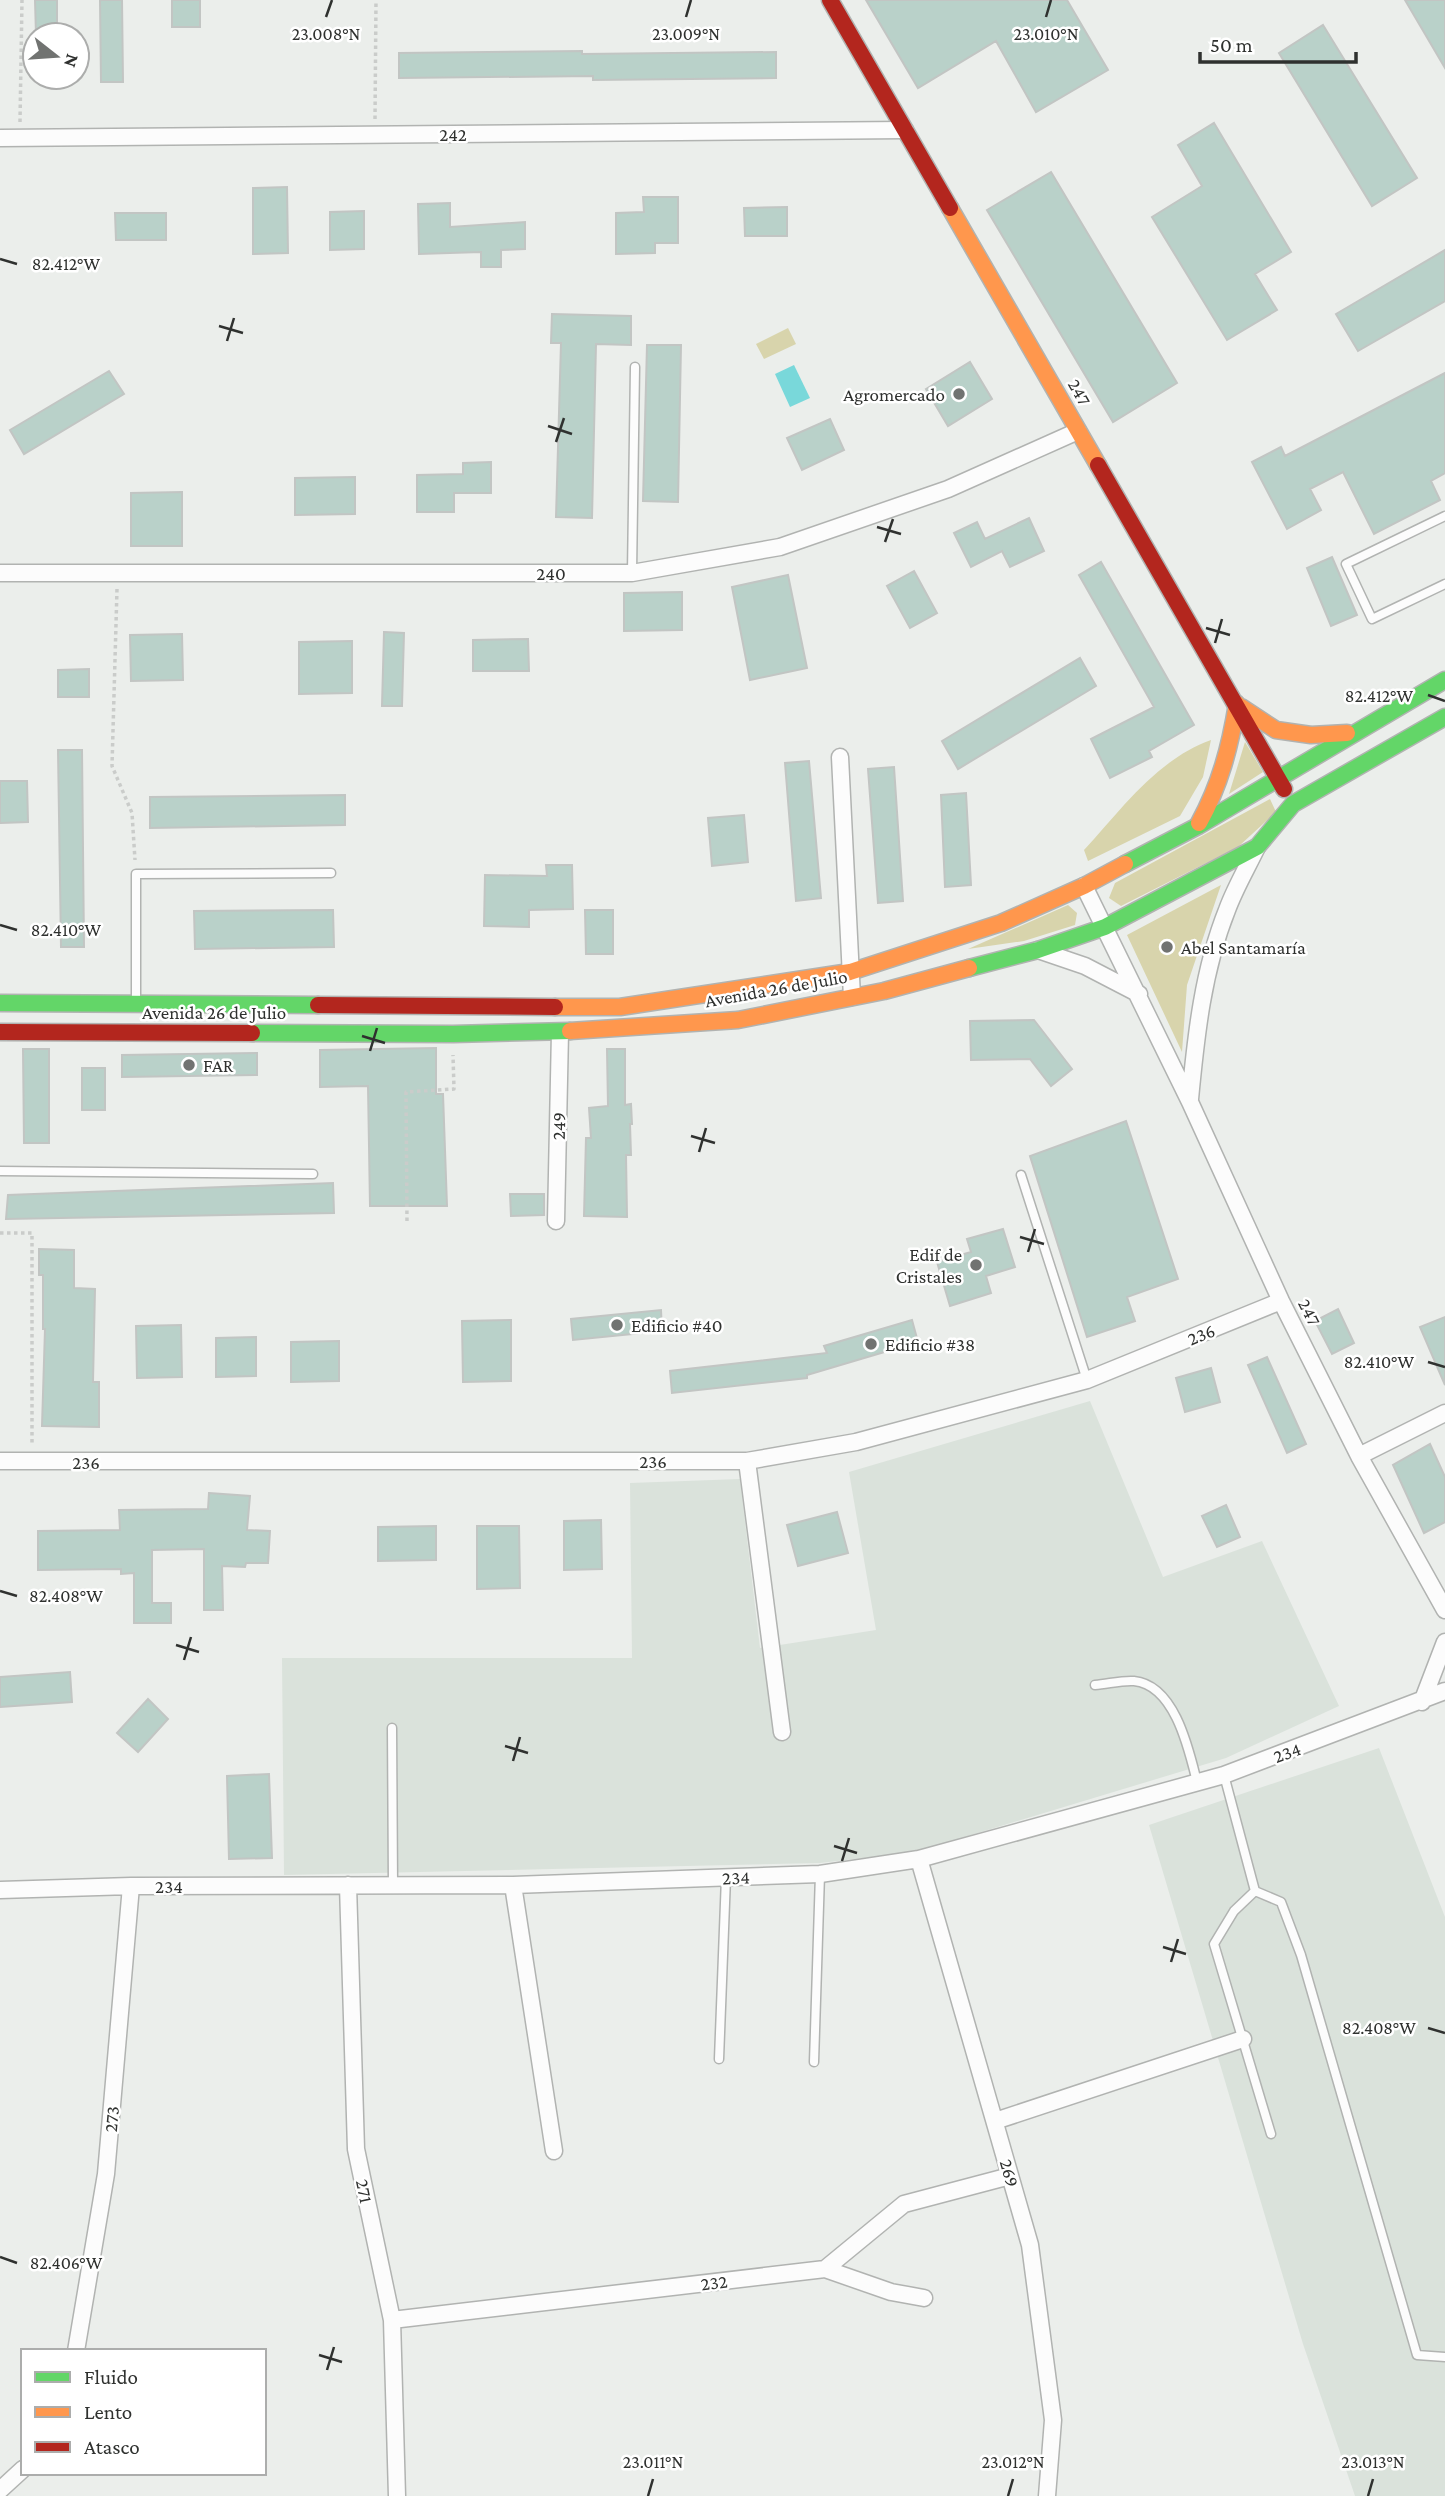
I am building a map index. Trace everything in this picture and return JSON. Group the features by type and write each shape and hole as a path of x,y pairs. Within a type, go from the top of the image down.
{"street":[{"name":"247","path":"830,0 1293,804"},
{"name":"242","path":"0,138 905,131"},
{"name":"240","path":"0,573 632,573 780,547 948,489 1078,431"},
{"name":"Avenida 26 de Julio","path":"0,1003 620,1007 850,972 1001,923 1084,886 1198,826 1445,680"},
{"path":"1198,826 1216,795 1228,761 1237,704 1276,730 1311,735 1353,732"},
{"name":"Avenida 26 de Julio","path":"0,1032 560,1032 738,1020 852,997 1038,950 1105,927 1257,847 1293,804 1445,717"},
{"path":"840,757 852,997"},
{"path":"1190,1102 1199,1014 1212,960 1227,910 1257,847"},
{"name":"247","path":"1084,886 1139,994 1281,1301 1359,1456 1445,1610"},
{"path":"1038,950 1085,966 1139,994"},
{"name":"249","path":"556,1221 560,1032"},
{"name":"236","path":"0,1461 747,1461 856,1442 1087,1380 1281,1301"},
{"path":"1359,1456 1445,1413"},
{"path":"747,1461 782,1732"},
{"path":"1422,1702 1445,1642"},
{"name":"234","path":"0,1890 131,1886 513,1885 820,1874 919,1858 1224,1775 1422,1702 1445,1691"},
{"name":"269","path":"919,1858 1030,2245 1053,2420 1047,2496"},
{"name":"271","path":"348,1885 356,2149 392,2320 397,2496"},
{"path":"513,1885 554,2151"},
{"name":"273","path":"76,2349 106,2175 131,1886"},
{"path":"995,2121 1243,2039"},
{"path":"825,2269 904,2204 1010,2176"},
{"path":"825,2269 891,2292 924,2298"},
{"name":"232","path":"392,2320 825,2269"},
{"path":"0,2490 21,2471"}],"lane":[{"path":"632,573 635,368"},
{"path":"1445,516 1346,564 1372,619 1445,584"},
{"path":"136,1003 136,874 331,873"},
{"path":"0,1171 313,1174"},
{"path":"1021,1175 1087,1380"},
{"path":"1095,1685 1136,1681 1161,1694 1184,1732 1198,1782"},
{"path":"392,1728 393,1885"},
{"path":"1224,1775 1255,1891"},
{"path":"814,2062 820,1874"},
{"path":"719,2059 726,1877"},
{"path":"1255,1891 1234,1911 1214,1944 1271,2134"},
{"path":"1255,1891 1281,1902 1300,1955 1417,2355 1445,2357"}],"path":[{"path":"19,138 22,0"},
{"path":"374,135 376,0"},
{"path":"118,573 112,766 132,814 136,874"},
{"path":"407,1221 406,1092 454,1089 453,1034"},
{"path":"0,1233 32,1233 32,1462"}],"shaded area":[{"path":"788,328 796,344 764,359 756,344"},
{"path":"1211,740 1203,777 1180,816 1088,861 1084,850 1141,787 1173,760"},
{"path":"1245,742 1263,772 1229,794"},
{"path":"1270,799 1276,812 1238,847 1121,906 1109,898 1115,883"},
{"path":"1221,885 1187,985 1182,1052 1127,935"},
{"path":"1068,905 1077,913 1075,925 1024,941 968,949"},
{"path":"1090,1401 1163,1577 1262,1541 1339,1706 1226,1758 915,1852 820,1863 284,1875 282,1658 632,1658 630,1483 740,1479 760,1648 876,1630 849,1472"},
{"path":"1379,1748 1445,1917 1445,2496 1355,2496 1303,2344 1149,1825"}],"water":[{"path":"794,365 810,398 790,407 775,374"}],"building":[{"path":"35,0 57,0 57,21 36,21"},
{"path":"100,0 122,0 123,82 101,82"},
{"path":"172,0 200,0 200,27 172,27"},
{"path":"866,0 1067,0 1108,70 1036,112 996,41 918,88"},
{"path":"1405,0 1445,0 1445,68"},
{"path":"1323,25 1417,178 1372,206 1279,53"},
{"path":"582,51 582,54 776,52 776,78 399,78 399,53"},
{"path":"1214,123 1291,252 1255,274 1277,310 1227,340 1152,217 1202,186 1178,145"},
{"path":"1051,172 1177,383 1113,422 987,210"},
{"path":"287,187 288,253 253,254 253,188"},
{"path":"643,197 678,197 678,243 655,243 655,253 616,254 616,213 644,212"},
{"path":"450,203 450,227 525,222 525,249 501,250 501,267 481,267 481,252 419,254 418,204"},
{"path":"787,207 787,236 745,236 744,208"},
{"path":"364,211 364,249 330,250 330,212"},
{"path":"115,213 166,213 166,240 116,240"},
{"path":"1445,250 1445,301 1358,351 1336,314"},
{"path":"552,314 631,316 631,345 596,344 592,518 556,517 561,343 551,343"},
{"path":"647,345 681,345 678,502 643,501"},
{"name":"Agromercado","path":"970,362 992,399 948,426 926,389"},
{"path":"109,371 124,394 24,454 10,430"},
{"path":"1445,373 1445,473 1431,481 1440,500 1374,534 1343,472 1310,489 1321,510 1287,529 1252,462 1281,447 1285,456"},
{"path":"830,419 844,450 802,470 787,438"},
{"path":"491,462 491,493 454,493 454,512 417,512 417,475 463,474 463,463"},
{"path":"355,477 355,514 295,515 295,478"},
{"path":"182,492 182,546 131,546 131,493"},
{"path":"1029,518 1044,551 1010,567 1002,551 971,567 954,533 977,522 985,539"},
{"path":"1332,557 1357,615 1331,626 1307,568"},
{"path":"1101,562 1194,725 1149,751 1152,757 1110,778 1091,739 1154,707 1079,575"},
{"path":"914,571 937,613 910,628 887,586"},
{"path":"788,575 807,668 750,680 732,587"},
{"path":"682,592 682,630 624,631 624,593"},
{"path":"384,632 404,633 402,706 382,706"},
{"path":"182,634 183,680 131,681 130,635"},
{"path":"528,639 529,671 473,671 473,640"},
{"path":"352,641 352,693 299,694 299,642"},
{"path":"1080,658 1096,686 958,769 942,741"},
{"path":"89,669 89,697 58,697 58,670"},
{"path":"58,750 82,750 84,947 61,947"},
{"path":"809,761 821,898 796,901 785,763"},
{"path":"894,767 903,901 878,903 868,769"},
{"path":"0,781 27,781 28,822 0,823"},
{"path":"966,793 971,885 945,887 941,795"},
{"path":"345,795 345,825 150,828 150,797"},
{"path":"744,815 748,862 712,866 708,818"},
{"path":"546,865 572,865 573,909 529,910 529,927 484,926 485,875 547,876"},
{"path":"333,910 334,947 195,949 194,911"},
{"path":"585,910 613,910 613,954 586,954"},
{"path":"1034,1020 1072,1069 1051,1086 1030,1059 971,1060 970,1021"},
{"path":"436,1048 436,1094 443,1094 447,1206 370,1206 368,1086 320,1087 320,1050"},
{"path":"23,1049 49,1049 49,1143 24,1143"},
{"path":"607,1049 625,1049 625,1105 631,1104 632,1124 631,1155 626,1155 627,1217 584,1216 586,1138 591,1138 589,1108 608,1106"},
{"name":"FAR","path":"257,1053 257,1075 122,1077 122,1055"},
{"path":"82,1068 105,1068 105,1110 82,1110"},
{"path":"1126,1121 1178,1279 1127,1297 1135,1321 1087,1337 1030,1156"},
{"path":"333,1183 334,1213 6,1219 8,1195"},
{"path":"510,1194 544,1194 544,1215 511,1216"},
{"name":"Edif de Cristales","path":"1003,1229 1015,1267 986,1276 991,1293 950,1306 937,1262 971,1252 967,1239"},
{"path":"39,1249 74,1250 74,1288 95,1289 93,1382 99,1382 99,1427 42,1426 45,1329"},
{"path":"1338,1309 1354,1343 1332,1354 1315,1321"},
{"name":"Edificio #40","path":"661,1310 662,1331 573,1340 571,1319"},
{"path":"1445,1317 1445,1385 1420,1327"},
{"path":"511,1320 511,1381 463,1382 462,1321"},
{"path":"912,1320 918,1342 807,1375 807,1378 672,1393 670,1371 827,1353 824,1346"},
{"path":"181,1325 182,1377 137,1378 136,1326"},
{"path":"256,1337 256,1376 216,1377 216,1338"},
{"path":"339,1341 339,1381 291,1382 291,1342"},
{"path":"1267,1357 1306,1444 1287,1453 1248,1365"},
{"path":"1211,1368 1220,1402 1185,1412 1176,1378"},
{"path":"1430,1444 1445,1477 1445,1522 1424,1533 1393,1465"},
{"path":"209,1493 250,1496 247,1530 270,1531 268,1563 246,1563 245,1567 222,1566 223,1610 204,1610 204,1549 152,1550 152,1603 171,1603 171,1623 134,1623 134,1573 121,1574 121,1569 38,1570 38,1531 120,1530 119,1510 208,1509"},
{"path":"1226,1505 1240,1537 1217,1547 1202,1516"},
{"path":"837,1512 848,1553 798,1566 787,1525"},
{"path":"601,1520 602,1569 564,1570 564,1521"},
{"path":"436,1526 436,1560 378,1561 378,1527"},
{"path":"477,1526 519,1526 520,1588 477,1589"},
{"path":"70,1672 72,1702 0,1707 0,1677"},
{"path":"148,1699 168,1719 138,1752 117,1733"},
{"path":"269,1774 272,1858 229,1859 227,1776"}],"traffic: fast":[{"path":"1125,864 1198,826 1445,680"},
{"path":"969,968 1038,950 1105,927 1257,847 1293,804 1445,717"},
{"path":"0,1003 318,1005"},
{"path":"252,1033 453,1034 570,1031"}],"traffic: slow":[{"path":"950,208 1098,465"},
{"path":"1199,823 1223,765 1237,704"},
{"path":"1241,707 1276,730 1311,735 1347,733"},
{"path":"555,1007 620,1007 850,972 1001,923 1084,886 1125,864"},
{"path":"570,1031 738,1020 884,991 969,968"}],"traffic: jam":[{"path":"830,0 950,208"},
{"path":"1098,465 1284,789"},
{"path":"318,1005 555,1007"},
{"path":"0,1032 252,1033"}],"place":[{"name":"Agromercado","path":"959,394"},
{"name":"Abel Santamaría","path":"1167,947"},
{"name":"FAR","path":"189,1065"},
{"name":"Edif de Cristales","path":"976,1265"},
{"name":"Edificio #40","path":"617,1325"},
{"name":"Edificio #38","path":"871,1344"}]}
